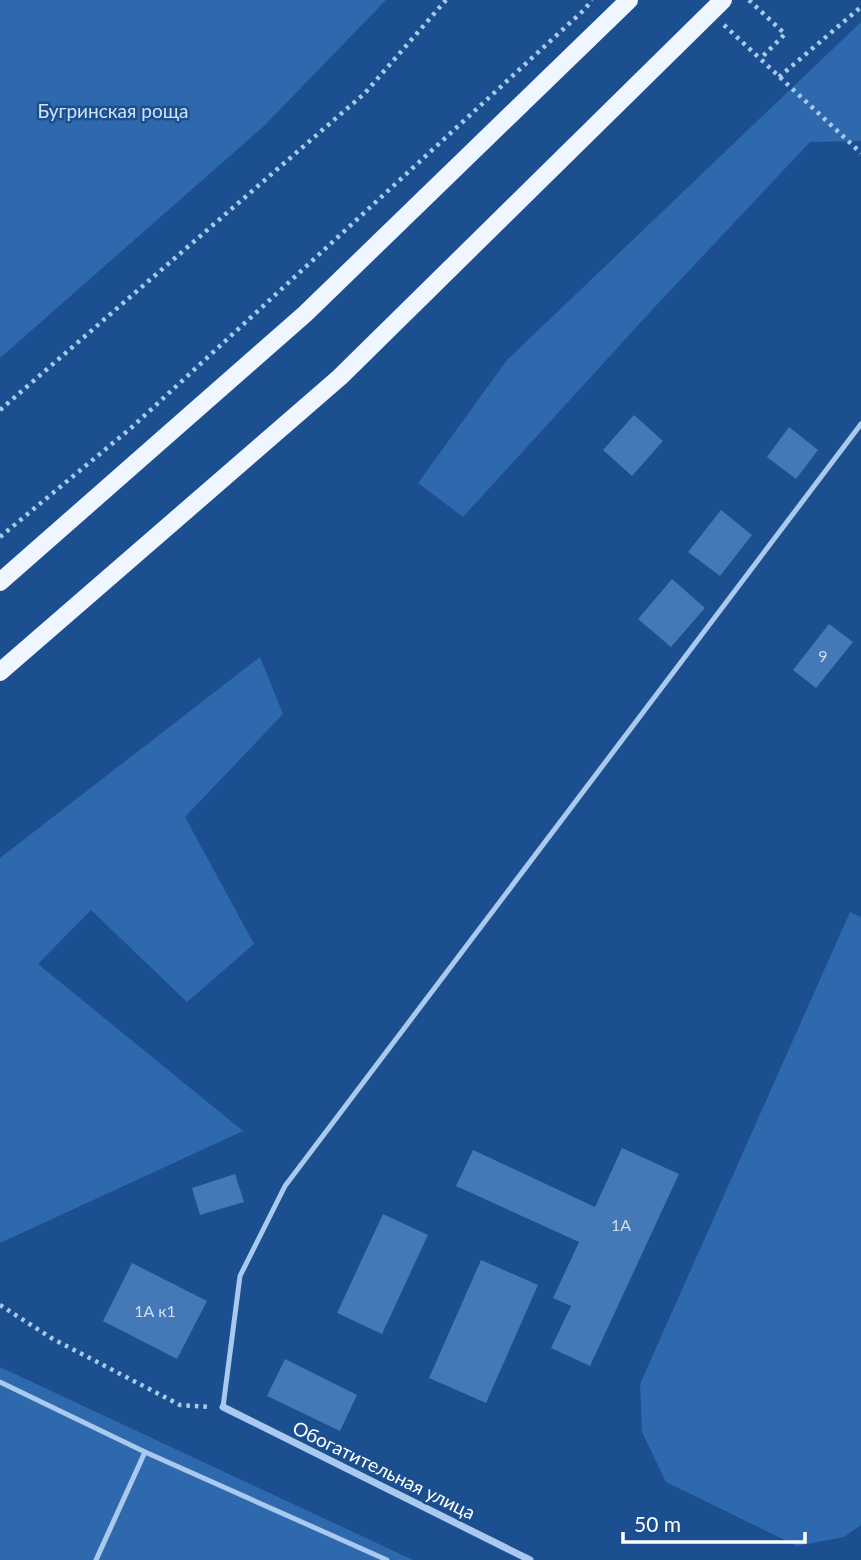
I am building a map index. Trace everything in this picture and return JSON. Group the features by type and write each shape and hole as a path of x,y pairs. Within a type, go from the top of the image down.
{"main road":[{"path":"0,582 305,314 629,0"},
{"path":"0,672 340,377 723,0"}],"street":[{"name":"Обогатительная улица","path":"223,1407 530,1560"}],"lane":[{"path":"223,1407 240,1276 285,1186 860,428"},
{"path":"0,1382 145,1452 387,1560"},
{"path":"96,1560 145,1452"}],"path":[{"path":"0,410 365,93 446,0"},
{"path":"0,537 131,428 592,0"},
{"path":"749,0 785,34 760,59"},
{"path":"779,77 861,7"},
{"path":"733,34 861,153"},
{"path":"0,1305 53,1339 180,1405 223,1407"}],"green space":[{"name":"Бугринская роща","path":"0,0 386,0 264,126 0,358"},
{"path":"861,22 861,141 810,142 463,517 418,483 507,360"},
{"path":"260,657 283,714 185,817 254,944 187,1002 91,910 38,964 243,1131 0,1243 0,858"},
{"path":"850,912 861,917 861,1525 844,1537 797,1546 666,1482 642,1432 640,1384"},
{"path":"0,1367 413,1560 0,1560"}],"building":[{"path":"634,415 663,441 632,476 603,450"},
{"path":"789,427 818,450 796,479 767,457"},
{"path":"721,510 752,535 720,576 688,552"},
{"path":"672,579 705,608 671,647 638,619"},
{"path":"829,624 853,642 816,688 793,670"},
{"path":"622,1148 679,1174 590,1366 551,1348 571,1306 553,1298 579,1242 456,1186 473,1150 595,1207"},
{"path":"235,1174 244,1202 200,1215 192,1188"},
{"path":"383,1214 428,1235 382,1334 337,1313"},
{"path":"481,1260 538,1285 486,1403 429,1378"},
{"path":"132,1263 207,1301 177,1359 103,1321"},
{"path":"285,1359 357,1395 340,1431 267,1396"}]}
